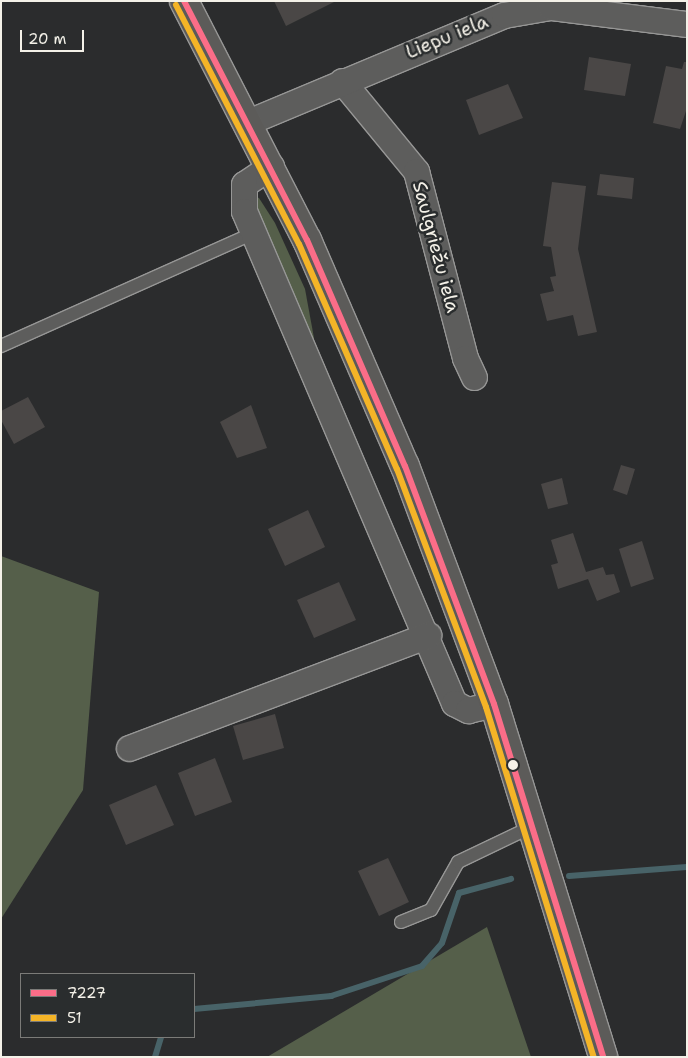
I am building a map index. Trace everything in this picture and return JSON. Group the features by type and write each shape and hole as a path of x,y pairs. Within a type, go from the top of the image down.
{"main road":[{"path":"184,1 271,166 324,278 405,466 494,704 603,1057"}],"street":[{"name":"Liepu iela","path":"248,122 482,22 551,4 687,24"},
{"name":"Saulgriežu iela","path":"342,81 416,171 465,358 474,377"},
{"path":"271,166 244,184 249,222 428,635 454,703 468,710 494,704"},
{"path":"129,748 428,635"}],"lane":[{"path":"1,346 249,222"},
{"path":"401,922 431,910 458,862 533,826"}],"green space":[{"path":"253,196 259,198 275,223 305,289 314,338 307,339 252,210"},
{"path":"1,556 99,592 83,790 1,919"},
{"path":"487,927 531,1057 267,1057"}],"building":[{"path":"274,1 336,1 286,26"},
{"path":"589,57 631,64 625,96 584,90"},
{"path":"684,62 687,62 687,108 680,129 653,123 666,66 682,69"},
{"path":"508,84 523,118 479,135 466,100"},
{"path":"600,174 634,178 632,199 597,195"},
{"path":"552,182 586,186 578,249 597,332 578,336 573,315 547,321 540,294 554,291 550,277 556,276 551,247 543,246"},
{"path":"28,397 45,427 14,444 1,420 1,411"},
{"path":"251,405 267,448 237,458 220,422"},
{"path":"621,465 635,469 627,495 613,490"},
{"path":"562,478 568,504 548,509 541,484"},
{"path":"308,510 325,547 285,566 268,529"},
{"path":"573,533 586,572 603,567 606,575 614,574 620,592 597,601 588,579 558,589 551,565 558,563 551,540"},
{"path":"642,541 654,579 631,587 619,549"},
{"path":"339,582 356,620 314,638 297,600"},
{"path":"275,714 284,748 243,760 233,726"},
{"path":"215,758 232,802 195,816 178,773"},
{"path":"156,785 174,825 126,845 109,805"},
{"path":"388,858 409,902 379,916 358,871"}],"waterway":[{"path":"569,876 687,867"},
{"path":"195,1009 331,996 422,966 442,943 459,893 511,879"},
{"path":"155,1057 161,1038"}],"transit line":[{"name":"7227","path":"184,1 307,240 405,466 494,704 603,1057"},
{"name":"51","path":"176,5 299,244 397,469 486,707 594,1057"}]}
